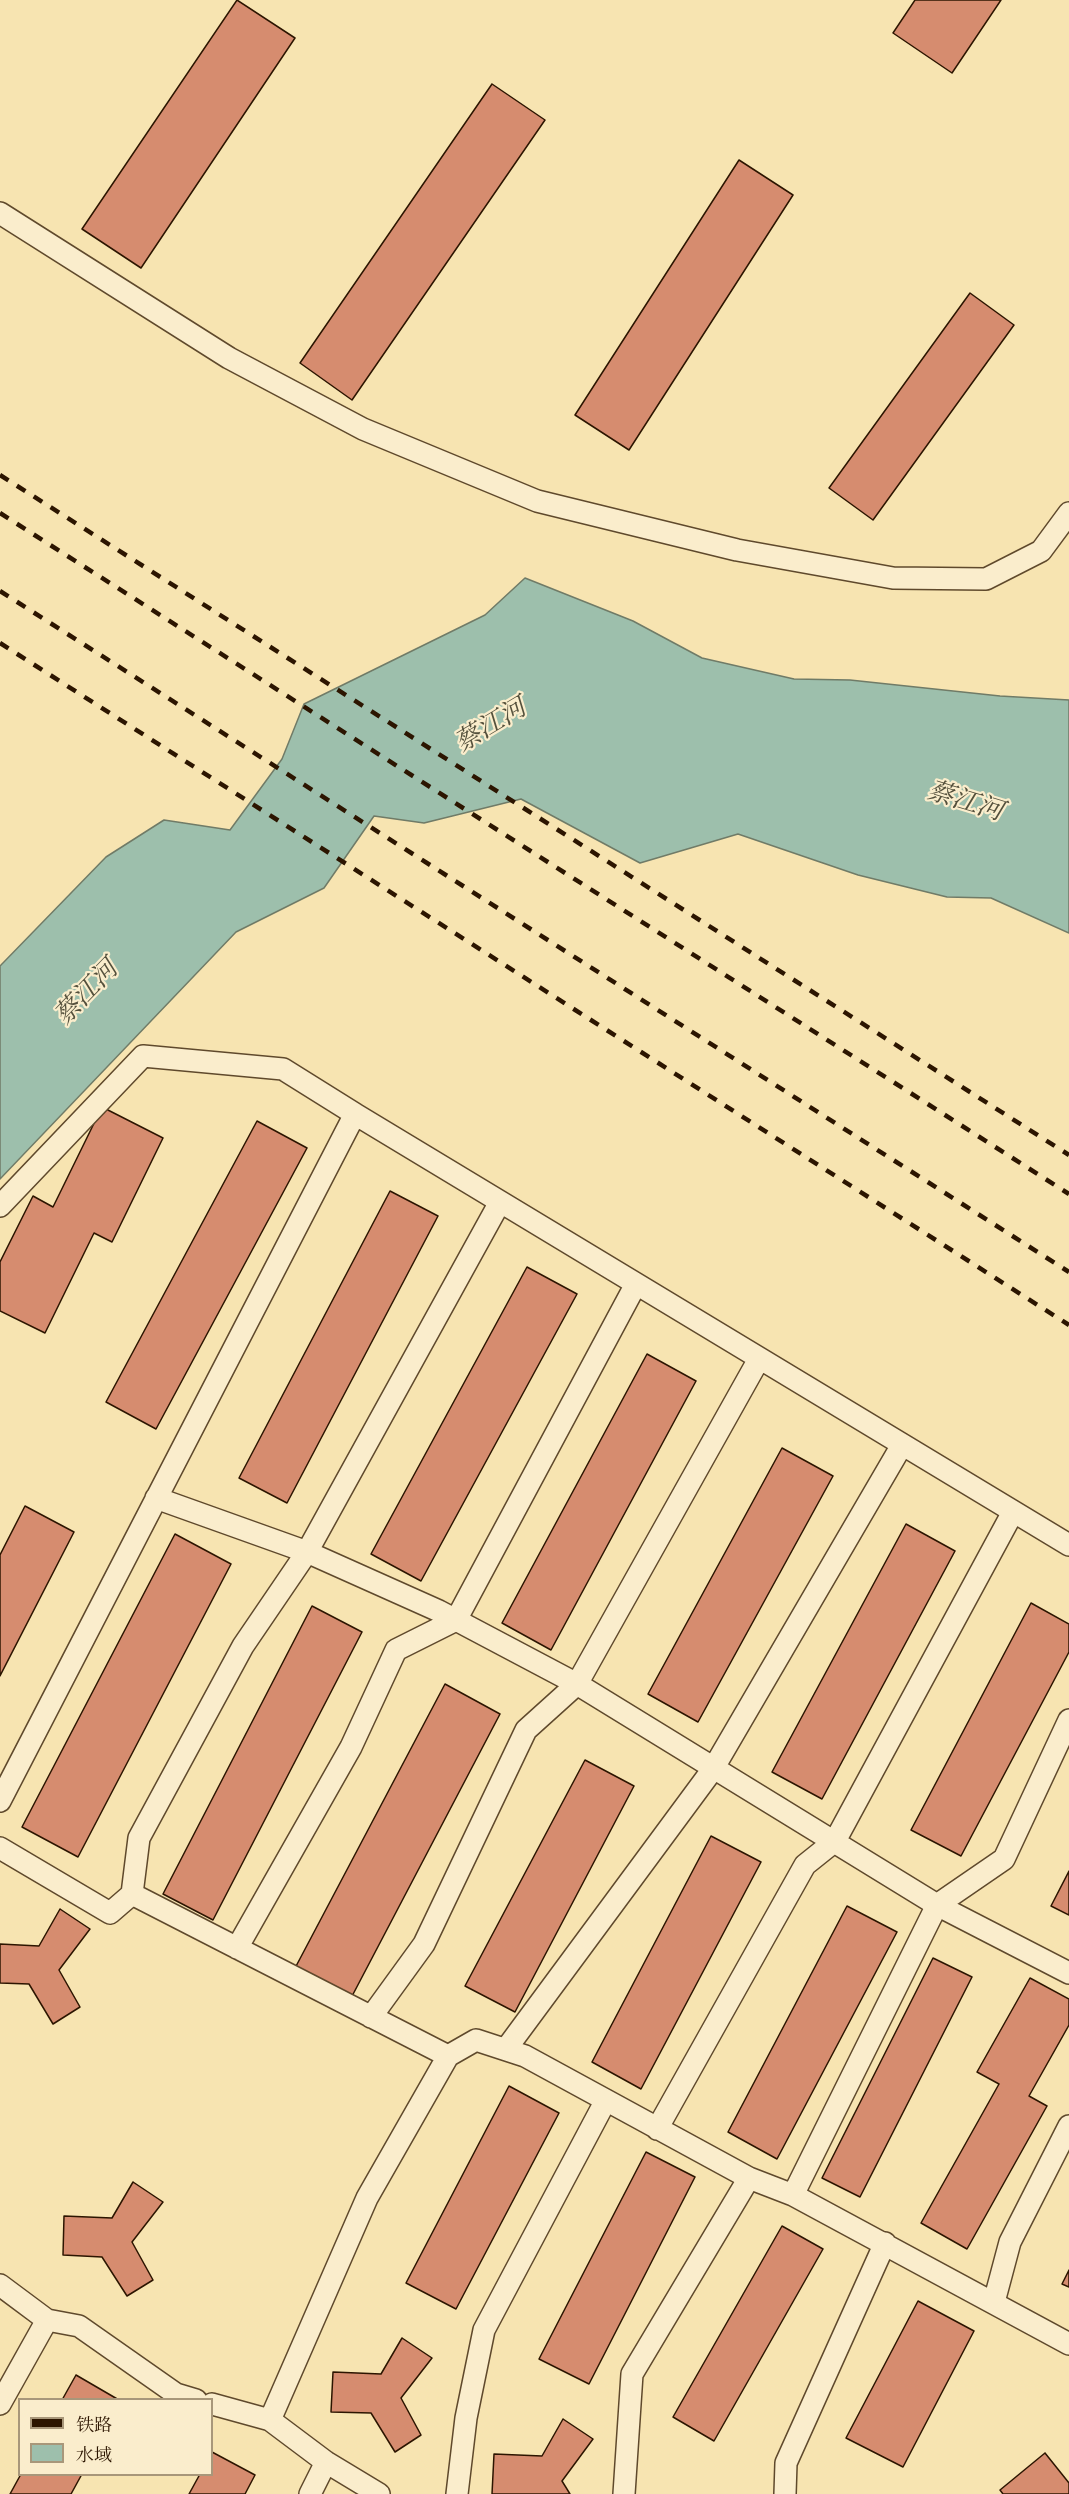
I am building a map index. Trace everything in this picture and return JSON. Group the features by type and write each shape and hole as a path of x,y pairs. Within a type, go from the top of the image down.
{"lane":[{"path":"0,213 229,358 363,429 537,501 737,550 893,578 986,579 1041,551 1069,513"},
{"path":"0,1206 143,1056 283,1069 500,1203 1069,1545"},
{"path":"0,1801 355,1114"},
{"path":"0,1848 110,1913 132,1894 139,1838 243,1646 307,1552 500,1203"},
{"path":"237,1948 351,1747 396,1650 456,1620 636,1284"},
{"path":"371,2017 424,1944 526,1730 577,1684 759,1359"},
{"path":"506,2049 713,1769 903,1445"},
{"path":"156,1498 307,1552 456,1620 577,1684 937,1905 1069,1973"},
{"path":"657,2129 805,1865 835,1841 1013,1512"},
{"path":"793,2195 937,1905 1004,1859 1069,1720"},
{"path":"132,1894 448,2056"},
{"path":"270,2420 367,2198 448,2056 476,2040 525,2056 749,2178 793,2195 885,2243 1069,2344"},
{"path":"457,2494 466,2418 484,2330 606,2100"},
{"path":"994,2302 1010,2242 1069,2127"},
{"path":"624,2494 632,2374 749,2178"},
{"path":"785,2494 786,2463 885,2243"},
{"path":"0,2285 47,2320 79,2326 176,2394 189,2398"},
{"path":"0,2403 47,2320"},
{"path":"213,2404 270,2420 326,2462 379,2494"},
{"path":"309,2494 326,2462"}],"water":[{"name":"蔡江河","path":"525,578 633,621 702,658 794,679 850,680 1000,696 1069,700 1069,933 991,898 947,897 858,875 738,834 640,863 521,799 424,823 374,816 324,888 236,932 0,1179 0,966 106,857 164,820 230,830 282,759 304,704 485,615"}],"building":[{"path":"237,0 295,38 141,268 82,229"},
{"path":"915,0 1001,0 952,73 893,33"},
{"path":"492,84 545,120 352,400 300,363"},
{"path":"739,160 793,195 629,450 575,415"},
{"path":"970,293 1014,325 873,520 829,488"},
{"path":"102,1107 163,1138 112,1242 94,1233 45,1333 0,1311 0,1262 33,1196 53,1207"},
{"path":"257,1121 307,1148 156,1429 106,1402"},
{"path":"390,1191 438,1216 287,1503 239,1478"},
{"path":"527,1267 577,1294 421,1581 371,1554"},
{"path":"647,1354 696,1381 551,1650 502,1623"},
{"path":"782,1448 833,1476 698,1722 648,1694"},
{"path":"25,1506 74,1532 0,1676 0,1555"},
{"path":"906,1524 955,1551 822,1799 772,1772"},
{"path":"175,1534 231,1564 78,1857 22,1827"},
{"path":"1031,1603 1069,1624 1069,1652 961,1856 911,1830"},
{"path":"312,1606 362,1632 213,1920 163,1894"},
{"path":"445,1684 500,1714 350,2000 294,1970"},
{"path":"585,1760 634,1786 515,2012 465,1986"},
{"path":"711,1836 761,1862 641,2089 592,2062"},
{"path":"1069,1871 1069,1915 1051,1906"},
{"path":"847,1906 897,1932 777,2159 728,2132"},
{"path":"60,1909 90,1929 59,1970 80,2007 53,2024 29,1984 0,1983 0,1944 39,1946"},
{"path":"933,1958 972,1977 860,2197 822,2178"},
{"path":"1030,1978 1069,1999 1069,2025 1029,2096 1047,2106 967,2249 921,2223 999,2084 977,2072"},
{"path":"509,2086 559,2113 456,2309 406,2283"},
{"path":"646,2152 695,2177 589,2384 539,2359"},
{"path":"133,2182 163,2202 132,2242 153,2280 127,2296 102,2257 63,2255 64,2216 112,2218"},
{"path":"782,2226 823,2249 714,2441 673,2417"},
{"path":"1069,2270 1069,2287 1062,2284"},
{"path":"918,2301 974,2331 903,2467 846,2438"},
{"path":"402,2338 432,2358 401,2398 421,2435 395,2452 371,2413 331,2412 333,2372 381,2374"},
{"path":"76,2375 116,2398 63,2398"},
{"path":"563,2419 593,2439 562,2481 570,2494 492,2494 494,2454 542,2456"},
{"path":"213,2453 255,2475 245,2494 189,2494 199,2476 213,2476"},
{"path":"1045,2453 1069,2483 1069,2494 1003,2494 1000,2490"},
{"path":"20,2476 81,2476 71,2494 10,2494"}],"railway":[{"path":"0,475 1069,1155"},
{"path":"0,513 1069,1194"},
{"path":"0,591 1069,1272"},
{"path":"0,643 1069,1325"}]}
